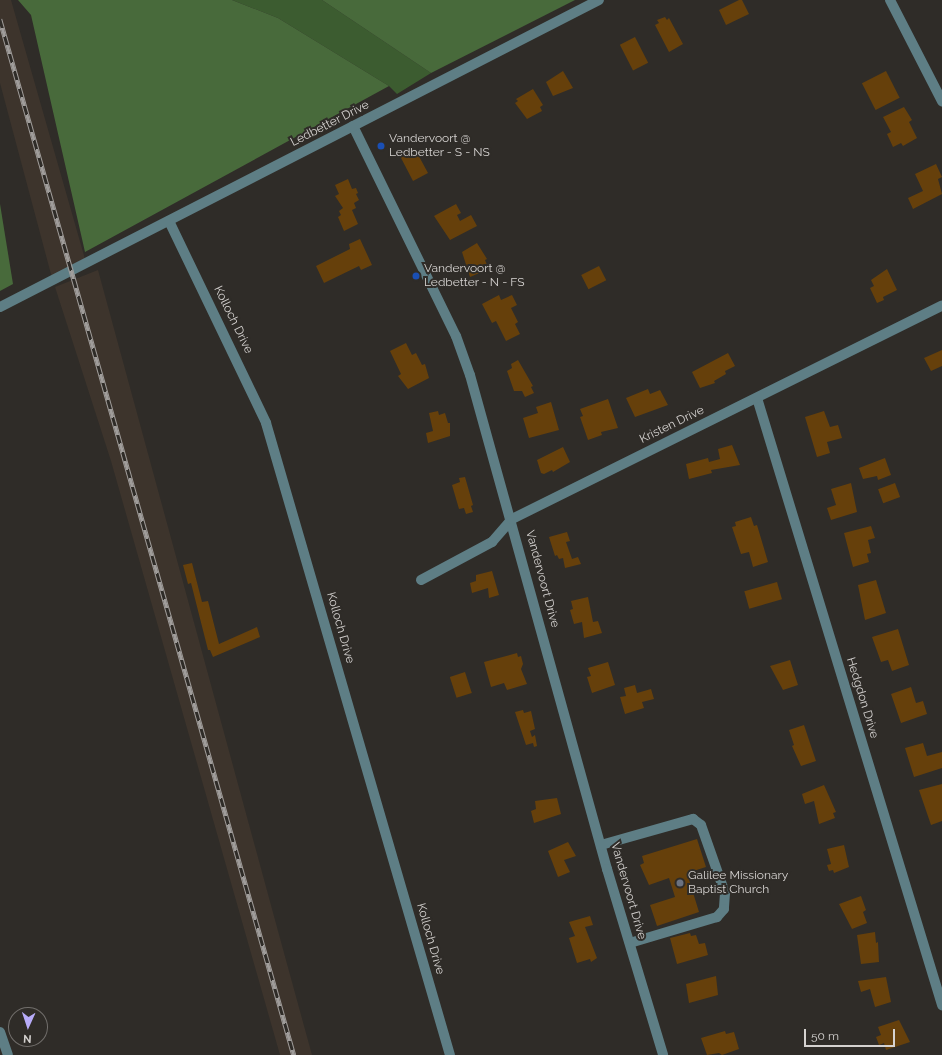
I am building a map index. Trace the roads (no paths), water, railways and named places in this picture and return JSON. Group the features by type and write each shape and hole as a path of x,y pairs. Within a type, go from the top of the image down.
{"street":[{"name":"Ledbetter Drive","path":"0,307 71,269 169,221 599,0"},
{"path":"890,0 942,101"},
{"name":"Vandervoort Drive","path":"353,126 456,336 470,375 512,519 601,845 663,1055"},
{"name":"Kolloch Drive","path":"169,221 266,423 450,1055"},
{"name":"Kristen Drive","path":"421,580 492,542 512,519 942,306"},
{"name":"Hedgdon Drive","path":"757,398 942,1005"},
{"path":"601,845 694,819 701,825 725,893 724,910 717,917 630,943"},
{"path":"0,1032 8,1055"}],"railway":[{"path":"0,19 294,1055"}],"place":[{"name":"Vandervoort @ Ledbetter - S - NS","path":"381,146"},
{"name":"Vandervoort @ Ledbetter - N - FS","path":"416,276"},
{"name":"Galilee Missionary Baptist Church","path":"680,883"}]}
